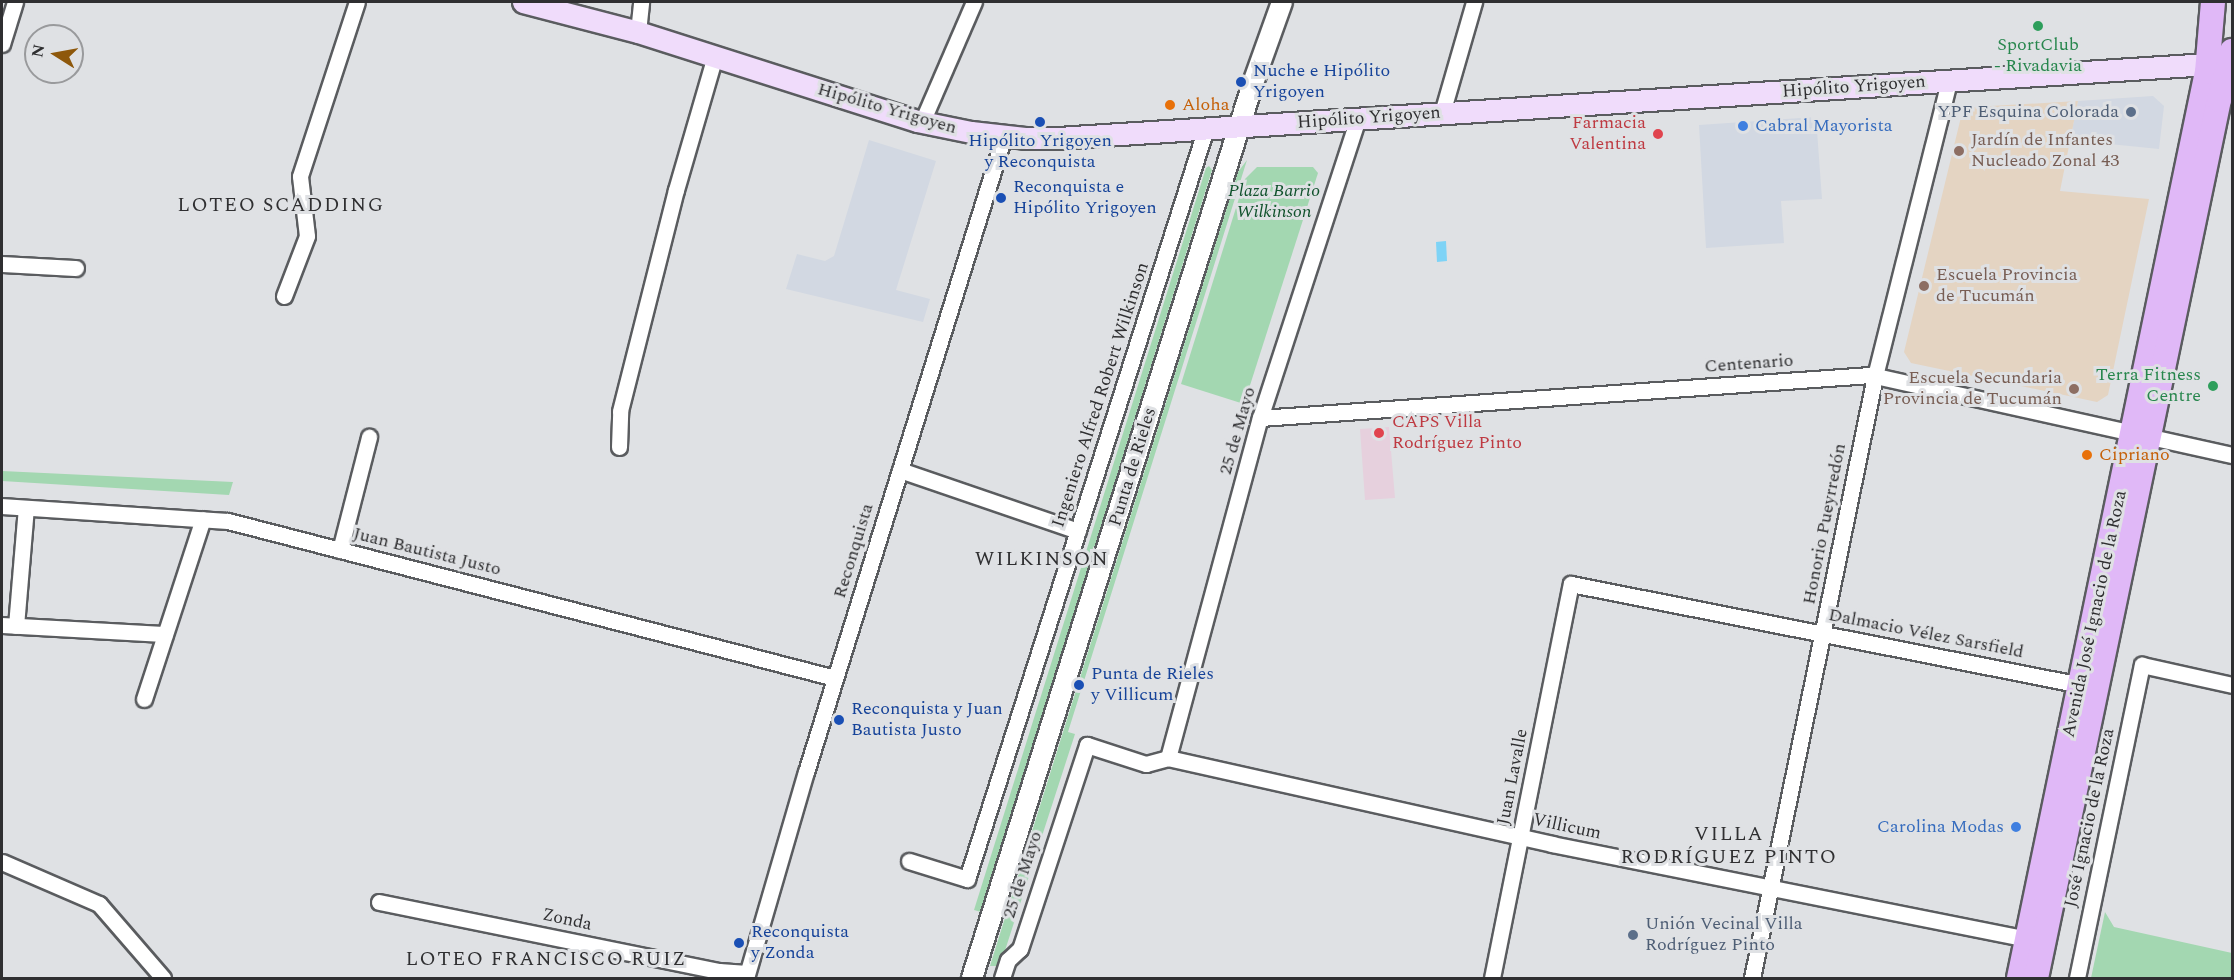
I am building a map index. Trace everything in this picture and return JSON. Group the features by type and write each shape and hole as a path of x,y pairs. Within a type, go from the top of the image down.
{"main road":[{"name":"Hipólito Yrigoyen","path":"523,2 638,32 922,122 1004,136 1058,138 1949,81 2225,60"},
{"name":"Avenida José Ignacio de la Roza","path":"2019,978 2035,941 2141,435 2225,60 2213,2"},
{"name":"Avenida José Ignacio de la Roza","path":"2035,941 2036,978"}],"street":[{"path":"2,44 15,2"},
{"path":"284,296 308,236 300,176 357,2"},
{"path":"638,32 641,2"},
{"path":"922,122 974,2"},
{"name":"Punta de Rieles","path":"972,978 1239,126 1282,2"},
{"path":"1442,113 1474,2"},
{"path":"619,447 620,411 676,190 715,56"},
{"name":"Honorio Pueyrredón","path":"1752,978 1875,376 1949,81"},
{"name":"25 de Mayo","path":"1168,758 1260,418 1358,118"},
{"name":"Ingeniero Alfred Robert Wilkinson","path":"909,861 967,879 1206,128"},
{"name":"Reconquista","path":"747,976 835,678 1004,136"},
{"path":"2,264 76,268"},
{"name":"Centenario","path":"1260,418 1875,376 2232,456"},
{"path":"340,550 369,437"},
{"path":"900,470 1078,531"},
{"name":"Juan Bautista Justo","path":"2,507 228,521 835,678"},
{"path":"26,508 9,625 165,634"},
{"path":"144,699 203,519"},
{"name":"Dalmacio Vélez Sarsfield","path":"1571,584 2088,686"},
{"name":"Juan Lavalle","path":"1492,978 1571,584"},
{"name":"José Ignacio de la Roza","path":"2077,978 2142,665 2232,685"},
{"name":"25 de Mayo","path":"1002,978 1008,960 1020,949 1087,745"},
{"name":"Villicum","path":"1087,745 1146,764 1168,758 1520,837 2035,941"},
{"path":"2,862 99,904 163,978"},
{"name":"Zonda","path":"379,902 747,976"}],"shaded area":[{"path":"2153,96 2164,106 2159,149 2070,140 2078,101"},
{"path":"2078,101 2060,191 2149,199 2108,395 2097,402 1911,363 1904,352 1961,117 1973,107"},
{"path":"1816,117 1822,199 1781,201 1784,243 1706,248 1699,125"},
{"path":"869,140 936,161 896,290 930,299 923,322 786,289 797,254 825,261 834,256"},
{"path":"1389,427 1395,498 1365,500 1360,429"}],"green space":[{"path":"1247,160 1068,732 1075,734 1000,966 990,966 1238,172"},
{"path":"1209,166 1212,170 981,912 974,910 1206,168"},
{"name":"Plaza Barrio Wilkinson","path":"1257,167 1313,167 1318,173 1244,404 1181,384 1245,179"},
{"path":"2,471 233,482 229,495 2,481"},
{"path":"2105,912 2114,927 2232,953 2232,978 2091,978"}],"water":[{"path":"1446,241 1447,261 1437,262 1436,242"}],"place":[{"name":"SportClub - Rivadavia","path":"2038,26"},
{"name":"Nuche e Hipólito Yrigoyen","path":"1241,82"},
{"name":"Aloha","path":"1170,105"},
{"name":"YPF Esquina Colorada","path":"2131,112"},
{"name":"Hipólito Yrigoyen y Reconquista","path":"1040,122"},
{"name":"Cabral Mayorista","path":"1743,126"},
{"name":"Farmacia Valentina","path":"1658,134"},
{"name":"Jardín de Infantes Nucleado Zonal 43","path":"1959,151"},
{"name":"Reconquista e Hipólito Yrigoyen","path":"1001,198"},
{"name":"Escuela Provincia de Tucumán","path":"1924,286"},
{"name":"Terra Fitness Centre","path":"2213,386"},
{"name":"Escuela Secundaria Provincia de Tucumán","path":"2074,389"},
{"name":"CAPS Villa Rodríguez Pinto","path":"1379,433"},
{"name":"Cipriano","path":"2087,455"},
{"name":"Punta de Rieles y Villicum","path":"1079,685"},
{"name":"Reconquista y Juan Bautista Justo","path":"839,720"},
{"name":"Carolina Modas","path":"2016,827"},
{"name":"Unión Vecinal Villa Rodríguez Pinto","path":"1633,935"},
{"name":"Reconquista y Zonda","path":"739,943"}],"district":[{"name":"LOTEO SCADDING","path":"281,205"},
{"name":"WILKINSON","path":"1042,559"},
{"name":"VILLA RODRÍGUEZ PINTO","path":"1729,846"},
{"name":"LOTEO FRANCISCO RUIZ","path":"546,959"}]}
